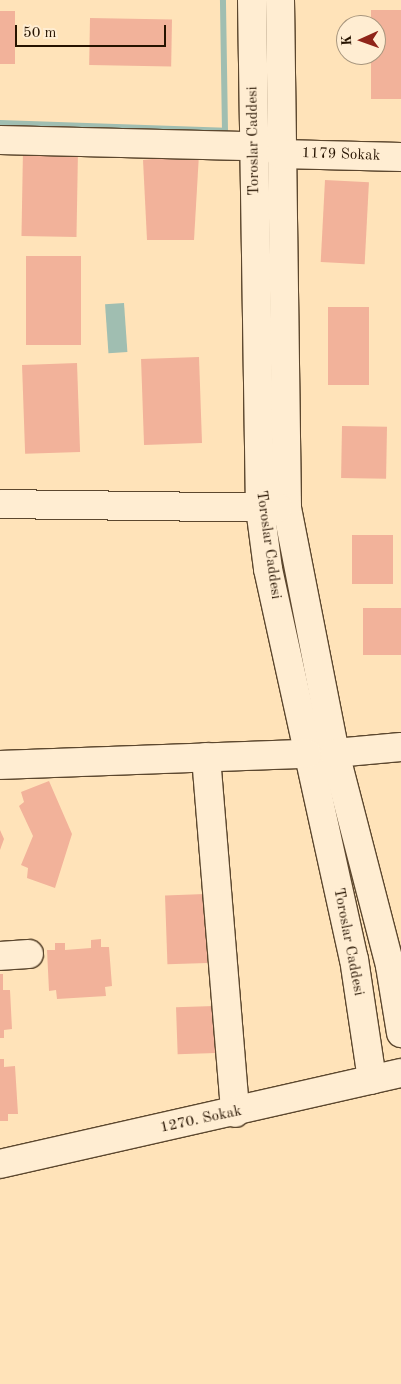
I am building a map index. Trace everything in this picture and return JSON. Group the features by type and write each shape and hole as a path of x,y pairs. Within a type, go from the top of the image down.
{"street":[{"name":"Toroslar Caddesi","path":"252,0 260,508 268,569 307,754 354,960 372,1080"},
{"name":"Toroslar Caddesi","path":"280,0 280,154 287,508 335,753 390,966 401,1033"},
{"path":"0,140 254,146"},
{"name":"1179 Sokak","path":"280,154 401,157"},
{"path":"0,504 287,508"},
{"path":"335,753 401,747"},
{"path":"0,765 307,754"},
{"path":"206,757 235,1113"},
{"path":"0,956 29,954"},
{"name":"1270. Sokak","path":"0,1164 235,1113 401,1073"}],"shaded area":[{"path":"124,303 127,352 108,353 105,304"}],"building":[{"path":"371,10 401,10 401,99 371,99 371,65 386,65 386,15 371,15"},
{"path":"0,11 15,11 15,64 0,64"},
{"path":"90,18 172,19 171,66 89,65"},
{"path":"23,149 78,150 76,237 21,236"},
{"path":"199,154 194,240 147,240 143,160"},
{"path":"325,180 369,182 365,264 321,262"},
{"path":"26,256 81,256 81,345 26,345"},
{"path":"328,307 369,307 369,385 328,385"},
{"path":"199,357 202,443 144,445 141,359"},
{"path":"77,363 80,452 25,454 22,365"},
{"path":"342,426 387,427 386,479 341,478"},
{"path":"352,535 393,535 393,584 352,584"},
{"path":"363,608 401,608 401,655 363,655"},
{"path":"49,781 72,834 55,888 27,878 28,868 21,865 33,836 19,806 24,802 21,792"},
{"path":"0,830 4,839 0,850"},
{"path":"205,894 207,963 167,964 165,895"},
{"path":"101,939 101,947 109,947 112,986 105,987 106,996 57,999 56,990 49,991 47,950 55,950 55,943 65,943 65,950 91,948 91,940"},
{"path":"0,974 3,974 3,990 10,990 12,1029 4,1030 4,1038 0,1038"},
{"path":"214,1006 216,1053 178,1054 176,1007"},
{"path":"0,1059 4,1059 4,1067 15,1066 18,1114 8,1114 8,1121 0,1121"}],"waterway":[{"path":"0,123 225,131 223,0"}]}
